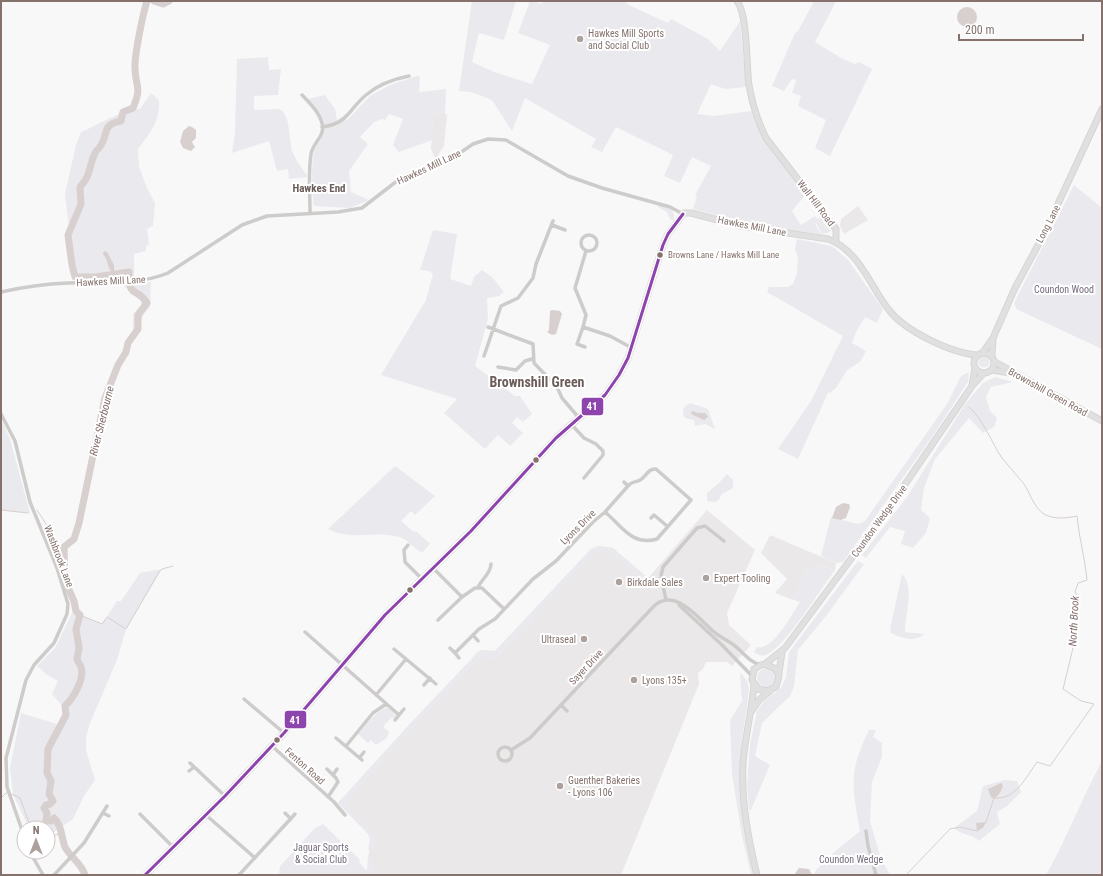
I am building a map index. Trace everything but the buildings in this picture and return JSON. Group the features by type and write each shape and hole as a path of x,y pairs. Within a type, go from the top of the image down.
{"street":[{"name":"Wall Hill Road","path":"737,1 743,15 750,88 762,130 766,138 836,229 836,242"},
{"path":"322,128 338,124 366,95 379,86 391,80 409,76"},
{"path":"302,95 311,104 321,120 322,128 321,134 311,154 310,213"},
{"name":"Long Lane","path":"983,352 993,338 1012,293 1044,234 1102,109"},
{"name":"Hawkes Mill Lane","path":"1,292 61,284 122,282 158,277 168,273 230,232 254,220 267,216 338,212 362,208 400,179 454,157 477,142 493,138 506,140 568,176 602,188 670,207 683,214 691,213 740,226 828,239 836,242"},
{"path":"148,874 172,846 225,796 284,733 385,615 480,520 539,455 571,424 597,403 612,386 625,364 632,348 663,245 668,234 683,214"},
{"path":"484,356 502,304 518,298 533,278 536,264 553,223 566,230"},
{"path":"590,235 595,238 597,245 593,250 586,251 581,246 581,241 584,236 590,235"},
{"path":"836,242 853,256 889,310 905,326 914,332 966,354 977,355 983,352 992,355 995,362 992,370"},
{"path":"585,347 577,344 586,315 575,288 586,251"},
{"path":"488,327 532,343 534,347 532,359 535,365 557,387 562,398 579,418"},
{"path":"583,327 610,336 632,348"},
{"name":"Long Lane","path":"992,355 993,338"},
{"path":"966,354 978,371 984,373 992,370 1016,375"},
{"path":"974,365 977,355"},
{"path":"498,367 516,370 525,361 532,359"},
{"name":"Brownshill Green Road","path":"995,362 1016,375 1102,421"},
{"name":"Coundon Wedge Drive","path":"972,386 974,365"},
{"name":"Coundon Wedge Drive","path":"757,875 746,825 743,796 745,743 751,713 754,683 752,676 754,669 782,652 893,502 972,386 984,373"},
{"name":"Washbrook Lane","path":"1,414 15,441 30,502 57,568 68,604 67,614 54,643 34,665 26,680 6,758 7,787 18,820"},
{"path":"571,424 584,438 596,444 603,452 603,455 584,478"},
{"name":"Lyons Drive","path":"455,653 479,629 495,619 540,573 556,561 593,522 605,512 636,540 643,542 656,539 693,501 656,469 650,470 641,480 632,481 628,486"},
{"path":"605,512 628,486 624,482"},
{"path":"651,518 658,511"},
{"path":"654,515 667,526"},
{"path":"724,542 705,526 697,528 662,567 666,600 675,601 691,611 714,632 731,643 752,661 773,666 779,673"},
{"path":"408,545 404,550 405,562 422,579"},
{"path":"438,620 444,616 462,597 478,587 491,566 497,571"},
{"path":"433,568 462,597"},
{"path":"478,587 482,588 504,609"},
{"name":"Sayer Drive","path":"511,750 530,738 654,606 666,600"},
{"path":"675,601 722,645 752,676"},
{"path":"305,632 399,715"},
{"path":"473,635 478,640"},
{"path":"450,648 459,658"},
{"path":"394,649 436,684"},
{"name":"Coundon Wedge Drive","path":"751,713 759,700 778,684 782,652"},
{"path":"376,695 406,659"},
{"path":"424,685 430,678"},
{"path":"754,683 762,691 770,690"},
{"path":"244,699 284,733"},
{"path":"346,746 373,714 386,704"},
{"path":"561,705 567,711"},
{"path":"395,720 404,709"},
{"path":"336,738 361,759 364,752"},
{"name":"Fenton Road","path":"272,746 328,797 345,815"},
{"path":"505,747 511,750 509,760 502,761 498,757 500,748 505,747"},
{"path":"190,763 225,796"},
{"path":"189,771 194,767"},
{"name":"Fenton Road","path":"327,769 338,782 328,797"},
{"name":"Fenton Road","path":"333,775 337,769"},
{"path":"54,875 84,843 107,806"},
{"path":"103,813 109,816"},
{"path":"285,813 291,819"},
{"path":"140,814 172,846"},
{"path":"144,818 148,814"},
{"path":"239,875 295,814"},
{"path":"206,815 255,858"},
{"path":"866,831 868,846 876,875"},
{"path":"35,860 43,875"}],"shaded area":[{"path":"967,7 974,10 977,17 974,24 967,27 960,24 957,17 960,10"},
{"path":"433,113 447,114 444,146 438,155 440,159 436,161 431,149"},
{"path":"189,126 196,130 196,138 192,142 195,147 191,151 183,148 180,142 183,131"},
{"path":"858,206 868,220 844,234 840,226 841,219"},
{"path":"104,251 107,252 114,265 114,273 111,271 103,254"},
{"path":"550,311 560,311 562,314 556,334 552,335 547,332 549,330"},
{"path":"692,411 705,413 708,417 704,420 691,414"},
{"path":"843,503 849,504 850,507 846,518 841,520 832,518 836,507"},
{"path":"707,510 755,550 727,613 729,625 751,645 732,666 727,662 706,662 703,669 699,672 699,684 621,875 367,875 370,840 368,834 338,803 406,728 478,652 481,650 495,651 591,549 599,546 613,548 648,578"},
{"path":"770,535 836,563 835,570 821,565 806,569 794,600 775,593 787,579 761,553"},
{"path":"1001,783 1003,786 1000,793 994,799 991,797 988,789"},
{"path":"986,822 983,828 977,831 976,823"},
{"path":"799,868 809,869 812,875 794,875"}],"green space":[{"path":"472,1 516,1 504,40 479,33 472,62 494,72 532,84 550,45 518,33 530,1 542,4 543,1 626,1 627,4 668,23 671,19 708,39 720,51 740,21 746,87 725,89 711,84 697,114 714,116 751,111 763,139 806,194 792,211 801,225 815,216 817,219 822,216 831,231 826,234 822,234 816,223 815,224 821,234 750,225 693,209 697,196 695,195 711,166 692,157 680,183 664,176 673,155 616,127 602,152 591,147 596,139 525,98 512,131 492,100 471,92 459,91"},
{"path":"814,1 836,1 815,42 841,58 855,64 859,62 872,69 830,156 815,148 826,120 798,106 801,96 792,93 796,80 792,79 784,91 772,86 795,33 798,31"},
{"path":"268,57 269,70 281,69 278,95 254,96 254,110 279,109 283,112 288,122 291,148 308,177 289,179 288,169 277,171 269,141 232,153 235,133 237,59"},
{"path":"417,76 420,77 419,92 446,89 445,114 433,113 432,140 399,152 393,145 403,119 389,114 385,120 382,119 374,122 360,137 368,144 349,171 351,192 369,200 350,208 314,206 312,163 315,149 323,135 324,129 308,99 325,95 335,109 337,120 342,117 347,120 370,96 390,85"},
{"path":"151,93 159,100 158,114 154,126 138,149 139,167 147,188 155,203 153,226 147,229 149,244 146,246 146,251 134,254 134,277 75,277 68,244 69,228 65,194 76,145 81,132 119,114 134,109 140,109"},
{"name":"Coundon Wood","path":"1074,185 1102,208 1102,349 1016,309 1014,303"},
{"path":"659,205 672,210 674,221 670,219 667,212 658,207"},
{"path":"433,230 457,234 450,279 471,286 474,277 482,270 492,277 504,292 499,296 487,298 488,319 475,366 515,396 520,396 532,414 523,422 517,417 512,423 523,433 510,446 498,435 485,449 444,413 457,399 381,375 426,300 433,274 429,271 420,270"},
{"path":"797,239 832,246 848,260 883,309 877,323 865,317 856,332 852,343 866,351 860,362 847,370 836,388 829,394 829,391 798,459 778,449 811,401 843,336 767,292 769,287 788,287 793,284 797,274 798,258 795,249"},
{"path":"151,282 150,307 143,315 138,333 133,331 133,314 141,305 141,301 123,285"},
{"path":"984,356 988,358 990,362 988,366 984,368 980,366 978,362 980,358"},
{"path":"969,372 968,382 934,434 843,562 836,563 821,556 831,517 858,524 865,521 947,404 961,376"},
{"path":"995,377 1013,382 991,387 986,397 990,411 997,418 994,427 983,433 969,418 935,459 924,488 921,510 930,518 926,533 913,548 901,544 905,531 890,527 866,558 862,555 907,497 965,404 983,383"},
{"path":"690,403 708,409 715,429 705,424 695,426 694,420 685,418 683,414 684,407"},
{"path":"1,419 10,439 30,513 1,510"},
{"path":"395,466 435,496 415,515 411,511 401,521 414,532 416,531 430,544 422,553 402,538 384,535 346,535 328,529"},
{"path":"727,474 733,480 733,488 722,494 718,501 707,501 707,493"},
{"path":"599,546 613,548 655,587 653,591 608,552 595,553 496,659 480,657 348,799 348,804 353,813 375,836 374,851 368,849 370,840 368,834 338,803 478,652 481,650 495,651 591,549"},
{"path":"858,561 864,564 826,616 798,650 794,687 790,696 762,723 755,756 770,765 751,810 749,810 747,785 750,744 757,711 764,701 781,688 786,677 789,652"},
{"path":"821,565 835,570 803,616 775,649 764,655 755,653 754,652 757,647 763,647 776,638 800,602 794,600 805,569"},
{"path":"162,569 126,629 117,660 90,723 86,738 86,750 95,780 84,796 73,819 56,831 56,820 25,820 13,794 10,768 21,713 60,725 66,713 64,708 52,694 58,681 46,674 37,666 55,648 75,607 80,615 102,624 117,601 121,601 140,573"},
{"path":"902,574 906,579 909,593 905,632 924,634 920,637 912,639 899,637 891,633 890,629"},
{"path":"767,668 774,671 777,678 774,685 767,688 760,685 757,678 760,671"},
{"path":"740,672 747,681 749,688 742,739 740,774 743,824 754,875 751,875 742,836 732,774 730,720 742,701"},
{"path":"384,708 389,708 396,716 394,719 392,717 383,727 389,732 387,738 376,745 371,740 368,743 358,734 373,717"},
{"name":"Coundon Wedge","path":"869,730 876,730 873,737 882,743 882,757 872,782 870,821 881,859 890,875 814,875 816,870 839,848 860,831 855,802 854,780 858,758"},
{"path":"1102,761 1102,875 1046,875 1061,847"},
{"path":"1005,780 1017,781 1021,792 1007,806 997,812 1000,824 979,841 954,828 977,811 983,786"},
{"name":"Jaguar Sports & Social Club","path":"323,824 360,860 359,862 367,871 368,854 372,860 373,875 279,875 280,866 315,828"}],"waterway":[{"name":"River Sherbourne","path":"85,875 81,867 65,847 57,821 54,818 51,821 46,820 47,813 44,808 53,801 49,794 51,781 47,773 48,749 66,715 65,706 78,688 82,672 77,659 79,648 76,629 80,615 76,611 74,601 65,581 64,547 74,539 79,523 105,398 118,365 126,352 128,343 138,329 138,315 147,303 140,295 132,290 129,281 129,272 96,277 75,277 68,235 81,204 80,187 88,174 93,158 103,141 106,130 111,125 121,121 123,112 133,108 136,101 138,88 135,63 141,25 147,1"},
{"name":"River Sherbourne","path":"154,1 163,4 169,1"},
{"name":"North Brook","path":"969,407 979,418 998,452 1024,484 1035,504 1041,511 1048,516 1056,518 1077,516 1087,580 1078,583 1075,592 1078,597 1075,613 1073,648 1063,689 1081,701 1094,704 1050,766 1037,762 1020,786 1002,798 994,798 986,822"},
{"path":"1,510 28,513"},
{"path":"37,510 59,544 64,547"},
{"path":"80,615 102,624 107,617 126,629 159,572 162,569 173,566"},
{"path":"1,798 8,793"},
{"path":"11,794 20,798 28,820"},
{"name":"North Brook","path":"906,875 950,829 960,827 977,831"},
{"path":"56,835 61,833"}],"transit line":[{"name":"41","path":"145,875 225,796 284,733 385,615 471,531 556,438 605,395 619,375 628,358 663,245 668,234 683,214"}],"place":[{"name":"Hawkes Mill Sports and Social Club","path":"580,39"},
{"name":"Browns Lane / Hawks Mill Lane","path":"660,255"},
{"name":"Expert Tooling","path":"706,578"},
{"name":"Birkdale Sales","path":"619,582"},
{"name":"Ultraseal","path":"584,639"},
{"name":"Lyons 135+","path":"634,680"},
{"name":"Guenther Bakeries - Lyons 106","path":"560,786"}],"district":[{"name":"Hawkes End","path":"319,188"},
{"name":"Brownshill Green","path":"537,382"}]}
